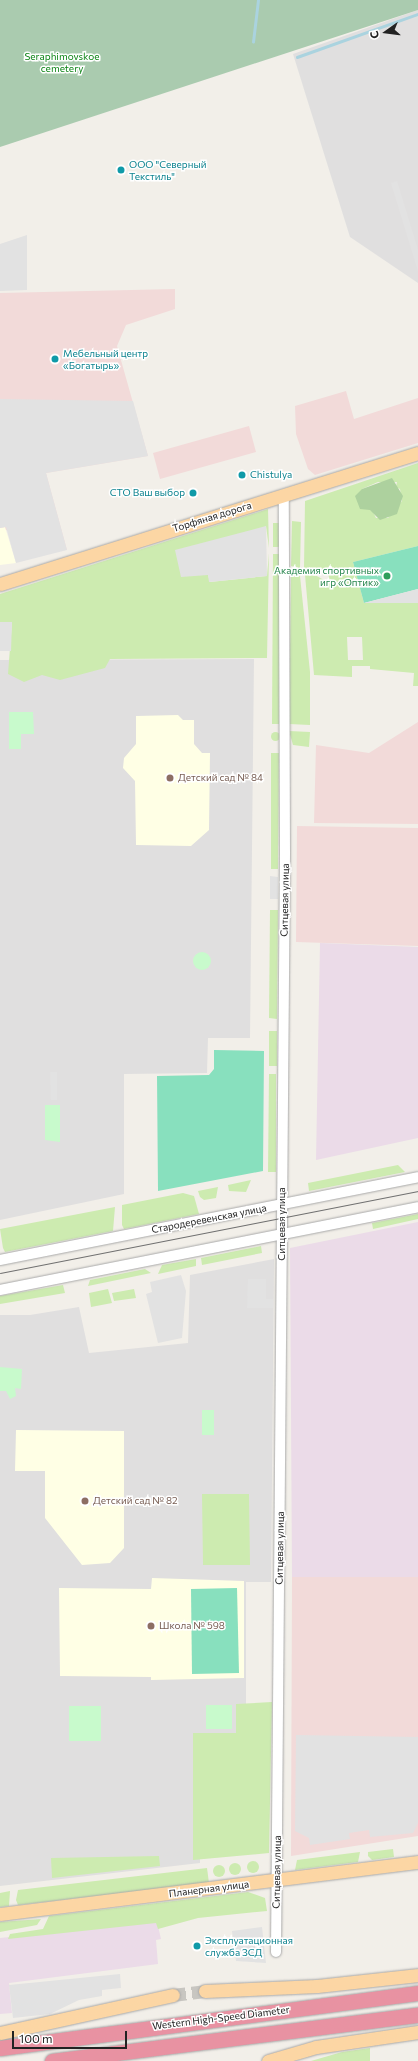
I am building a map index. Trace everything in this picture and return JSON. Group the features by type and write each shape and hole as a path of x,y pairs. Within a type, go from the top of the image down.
{"highway":[{"name":"Western High-Speed Diameter","path":"0,2037 418,1993"},
{"name":"Western High-Speed Diameter","path":"52,2061 418,2015"}],"main road":[{"name":"Торфяная дорога","path":"2,582 418,453"},
{"name":"Планерная улица","path":"0,1914 277,1881 418,1862"},
{"path":"205,1991 317,1986 418,1975"},
{"path":"0,2037 173,1995"},
{"path":"268,2061 316,2047 418,2032"}],"street":[{"name":"Ситцевая улица","path":"276,1952 282,1235 284,495"},
{"name":"Стародеревенская улица","path":"0,1260 418,1177"},
{"path":"0,1290 418,1207"}],"shaded area":[{"path":"418,10 418,283 350,237 293,54"},
{"path":"397,181 418,250 418,271 391,183"},
{"path":"27,235 27,290 0,291 0,244"},
{"path":"175,289 175,309 126,325 117,346 148,456 46,473 67,550 0,528 0,293"},
{"path":"346,391 354,419 418,398 418,443 315,475 308,469 296,434 295,406"},
{"path":"0,399 133,401 148,456 46,473 67,550 16,563 6,527 0,528"},
{"path":"249,426 256,452 160,479 153,453"},
{"path":"266,526 267,576 209,582 208,575 181,577 175,550"},
{"path":"5,527 16,563 0,565 0,528"},
{"path":"418,589 418,603 364,603"},
{"path":"0,622 12,622 11,651 0,651"},
{"path":"254,659 250,1038 208,1038 207,1073 124,1074 124,1194 0,1220 0,660"},
{"name":"Детский сад № 84","path":"178,715 183,720 194,720 194,744 202,753 210,753 209,830 191,846 136,845 135,781 123,768 124,758 136,744 136,716"},
{"path":"418,722 418,824 314,823 316,745 369,753"},
{"path":"297,826 418,828 418,946 296,942"},
{"path":"270,876 278,877 278,899 270,899"},
{"path":"320,943 418,947 418,1138 316,1160"},
{"path":"50,1072 57,1072 57,1100 51,1100"},
{"path":"418,1222 418,1577 292,1577 290,1248"},
{"path":"274,1259 271,1582 246,1582 246,1736 201,1736 200,1863 0,1886 0,1315 30,1315 79,1307 89,1353 188,1343 190,1275"},
{"path":"181,1275 186,1291 182,1338 158,1343 146,1294 152,1292 150,1282"},
{"path":"248,1279 266,1279 266,1299 273,1299 273,1308 247,1308"},
{"name":"Детский сад № 82","path":"16,1430 124,1431 124,1548 110,1563 82,1565 45,1518 45,1471 15,1471"},
{"path":"292,1577 418,1577 418,1836 291,1856"},
{"name":"Школа № 598","path":"152,1578 244,1581 244,1678 151,1680 151,1677 60,1676 59,1588 151,1589"},
{"path":"296,1735 418,1737 418,1823 413,1833 370,1837 369,1830 349,1833 350,1839 310,1845 309,1838 295,1831"},
{"path":"157,1922 161,1939 156,1940 158,1964 9,1983 12,2013 0,2014 0,1938"},
{"path":"262,1927 266,1963 236,1961 232,1931"},
{"path":"120,1974 121,1988 102,1990 102,1996 79,2000 50,2014 13,2018 9,1985"}],"green space":[{"name":"Seraphimovskoe cemetery","path":"0,0 418,0 418,10 0,147"},
{"path":"418,463 418,546 353,562 364,603 418,603 418,686 413,686 414,673 370,669 370,666 352,666 352,677 314,675 305,575 315,575 331,584 327,570 304,568 305,501","holes":["378,482 397,482 396,487 400,489 402,501 388,518 376,518 362,489","347,637 362,637 363,660 348,660"]},
{"path":"392,478 403,496 397,514 380,520 370,510 360,509 355,496 362,489"},
{"path":"268,509 269,548 266,526 208,575 210,582 267,576 269,553 267,658 110,659 105,668 60,680 42,675 24,682 8,674 12,622 0,622 0,594"},
{"path":"292,521 301,522 300,568 291,566"},
{"path":"273,523 281,523 280,547 273,547"},
{"name":"Академия спортивных игр «Оптик»","path":"418,546 418,589 364,603 353,562"},
{"path":"273,554 280,554 279,724 272,724"},
{"path":"300,576 310,672 310,725 289,724 291,577"},
{"path":"9,712 33,712 34,734 21,734 21,749 9,749"},
{"path":"289,731 310,732 309,747 293,745"},
{"path":"273,732 277,732 279,736 277,740 273,740 271,738 271,734"},
{"path":"271,753 279,753 278,869 271,869"},
{"path":"270,910 278,910 277,1019 269,1018"},
{"path":"198,952 206,952 211,957 209,968 206,970 198,970 193,965 193,957"},
{"path":"269,1031 277,1031 277,1066 269,1066"},
{"path":"214,1050 264,1051 263,1171 158,1191 157,1076 209,1075 214,1069"},
{"path":"269,1074 276,1074 276,1172 268,1172"},
{"path":"45,1105 60,1105 60,1142 45,1140"},
{"path":"398,1165 405,1172 309,1191 308,1183"},
{"path":"251,1180 246,1192 229,1191 228,1185"},
{"path":"218,1187 216,1198 204,1200 200,1197 198,1191"},
{"path":"183,1193 194,1196 199,1214 124,1229 122,1225 122,1205"},
{"path":"115,1207 113,1231 5,1252 3,1248 0,1229"},
{"path":"418,1214 418,1219 373,1229 372,1223"},
{"path":"261,1246 262,1253 202,1265 201,1258"},
{"path":"196,1259 196,1266 158,1274 162,1265"},
{"path":"145,1269 151,1273 88,1286 90,1280"},
{"path":"63,1285 65,1293 0,1304 0,1296"},
{"path":"108,1289 112,1303 91,1307 89,1293"},
{"path":"134,1289 136,1298 114,1301 112,1293"},
{"path":"0,1367 22,1369 21,1389 15,1388 16,1396 10,1399 6,1391 0,1391"},
{"path":"202,1410 214,1410 214,1435 202,1435"},
{"path":"202,1494 249,1494 250,1565 203,1565"},
{"path":"237,1588 239,1673 192,1674 191,1589"},
{"path":"272,1702 269,1853 193,1860 193,1733 236,1733 236,1704"},
{"path":"206,1705 232,1705 232,1729 206,1729"},
{"path":"69,1706 101,1706 101,1741 69,1741"},
{"path":"393,1849 394,1857 372,1860 368,1856 368,1852"},
{"path":"360,1852 358,1862 295,1870 297,1860"},
{"path":"159,1856 160,1866 52,1878 51,1858"},
{"path":"251,1861 255,1861 259,1867 255,1873 251,1873 247,1869 247,1865"},
{"path":"233,1863 237,1863 241,1869 237,1875 233,1875 229,1871 229,1867"},
{"path":"219,1865 223,1867 225,1871 223,1875 219,1877 215,1875 213,1871 215,1867"},
{"path":"207,1868 209,1883 18,1905 16,1900 18,1890"},
{"path":"10,1891 9,1906 0,1907 0,1893"},
{"path":"248,1892 265,1898 267,1911 198,1918 158,1929 156,1923 8,1939 10,1934 43,1929 49,1916"},
{"path":"41,1919 37,1925 0,1932 0,1922"},
{"path":"370,2048 370,2061 311,2061 342,2052"}],"waterway":[{"path":"253,42 258,0"},
{"path":"297,57 418,14"}],"tunnel":[{"path":"173,1995 205,1991"}],"tram line":[{"path":"0,1273 418,1191"}],"place":[{"name":"ООО \"Северный Текстиль\"","path":"121,170"},
{"name":"Мебельный центр «Богатырь»","path":"55,359"},
{"name":"Chistulya","path":"242,475"},
{"name":"СТО Ваш выбор","path":"193,493"},
{"name":"Академия спортивных игр «Оптик»","path":"387,576"},
{"name":"Детский сад № 84","path":"170,778"},
{"name":"Детский сад № 82","path":"85,1501"},
{"name":"Школа № 598","path":"151,1626"},
{"name":"Эксплуатационная служба ЗСД","path":"197,1946"}]}
